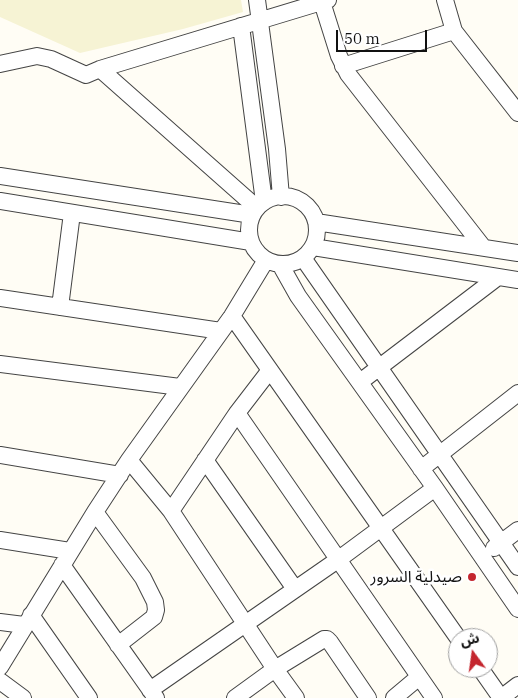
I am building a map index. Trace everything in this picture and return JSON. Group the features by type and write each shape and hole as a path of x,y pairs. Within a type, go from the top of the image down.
{"street":[{"path":"257,0 277,149 280,197"},
{"path":"445,0 454,31 518,113"},
{"path":"0,64 37,56 51,59 86,75 100,69 325,1 343,66 483,247"},
{"path":"241,26 258,208 249,233 250,242 257,253 273,262 298,296 435,488 518,609"},
{"path":"343,66 454,31"},
{"path":"100,69 258,208"},
{"path":"0,176 117,193 258,208 280,197 292,198 303,203 311,211 316,222 316,234 308,252 293,263 273,262"},
{"path":"113,219 117,193"},
{"path":"0,201 250,242"},
{"path":"60,306 72,213"},
{"path":"316,222 518,252"},
{"path":"308,252 518,280"},
{"path":"308,252 380,367 518,567"},
{"path":"0,667 66,558 129,460 180,387 273,262"},
{"path":"360,382 498,276"},
{"path":"0,298 221,331"},
{"path":"232,316 451,628"},
{"path":"0,364 180,387"},
{"path":"171,511 237,413 270,370"},
{"path":"421,469 518,393"},
{"path":"237,413 434,698"},
{"path":"0,455 120,475"},
{"path":"129,460 171,511 275,670 296,698"},
{"path":"206,460 295,589"},
{"path":"0,540 66,558 118,645 153,694 245,624 339,559 435,488"},
{"path":"95,512 142,578 155,602 156,610 154,617 118,645"},
{"path":"482,557 518,530"},
{"path":"0,622 28,620"},
{"path":"28,620 89,698"},
{"path":"235,698 321,640 327,639 368,698"},
{"path":"394,698 419,677"},
{"path":"487,678 501,698 518,685"},
{"path":"0,682 23,698"}],"shaded area":[{"path":"0,0 241,0 243,12 183,29 80,53 0,17"}],"place":[{"name":"صيدلية السرور","path":"472,577"}]}
